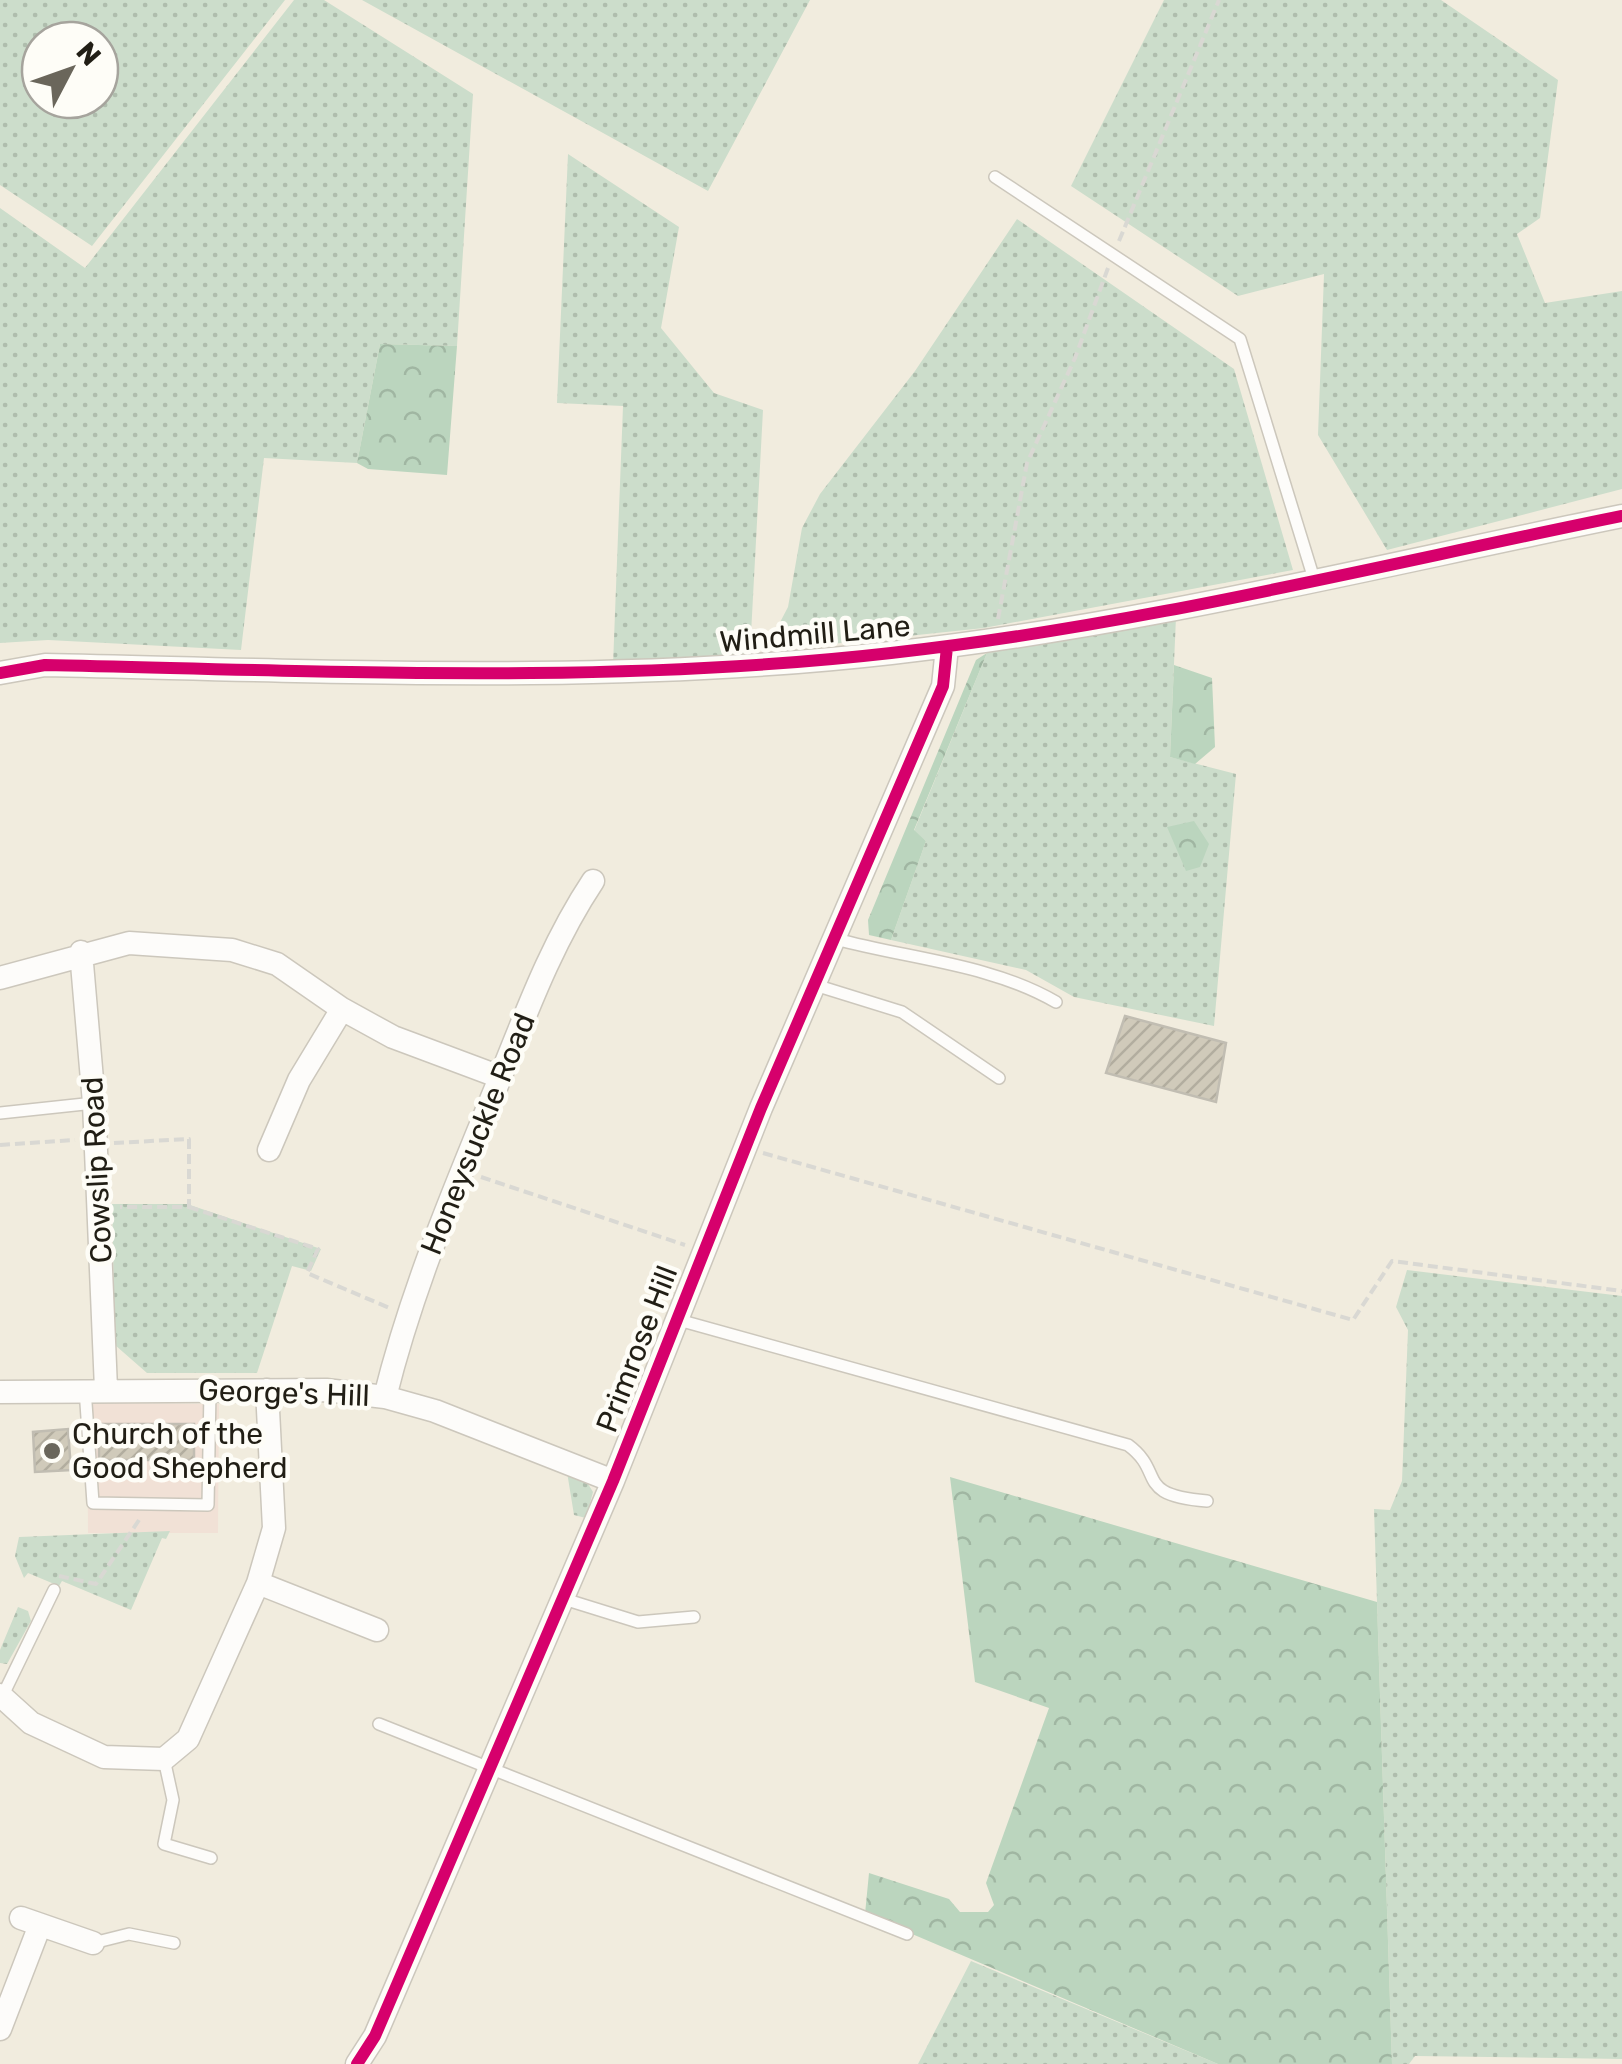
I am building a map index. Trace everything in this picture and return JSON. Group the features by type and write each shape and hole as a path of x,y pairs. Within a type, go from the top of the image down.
{"street":[{"name":"Windmill Lane","path":"0,673 44,664 473,674 677,671 946,647 1314,579 1622,516"},
{"name":"Primrose Hill","path":"357,2064 375,2036 613,1482 744,1148 943,686 946,647"},
{"name":"Honeysuckle Road","path":"385,1397 405,1314 462,1170 562,928 593,881"},
{"path":"0,978 81,952 128,942 232,950 278,964 342,1009 393,1037 500,1077"},
{"name":"Cowslip Road","path":"81,952 94,1103 88,1142 99,1207 96,1389"},
{"path":"269,1150 299,1080 342,1009"},
{"path":"1,1696 31,1722 104,1757 164,1759 188,1739 258,1583 274,1528 267,1390"},
{"name":"George's Hill","path":"0,1392 326,1390 385,1397 435,1411 613,1482"},
{"path":"258,1583 377,1630"},
{"path":"0,2029 30,1921 93,1942"}],"lane":[{"path":"995,177 1114,252 1240,339 1314,579"},
{"path":"836,939 992,974 1026,984 1056,1002"},
{"path":"816,985 902,1012 999,1078"},
{"path":"0,1113 94,1103"},
{"path":"675,1319 1128,1445 1140,1454 1152,1484 1175,1497 1207,1501"},
{"path":"96,1389 93,1503 208,1506 210,1390"},
{"path":"1,1696 54,1590"},
{"path":"564,1599 638,1622 694,1617"},
{"path":"379,1724 493,1766 907,1934"},
{"path":"164,1759 174,1800 164,1844 211,1858"},
{"path":"93,1942 129,1934 174,1943"}],"path":[{"path":"995,640 1028,463 1076,358 1114,252 1218,0"},
{"path":"0,1145 189,1140 189,1206"},
{"path":"744,1148 1354,1320 1392,1261 1622,1292"},
{"path":"462,1170 702,1250"},
{"path":"99,1207 189,1206 318,1249 306,1273 396,1311"},
{"path":"54,1590 59,1575 96,1584 150,1504"}],"shaded area":[{"path":"87,1403 219,1404 218,1533 88,1533"}],"green space":[{"path":"0,0 285,0 92,246 0,185"},
{"path":"294,0 324,0 473,94 457,346 380,344 357,463 264,458 241,650 48,640 0,643 0,208 85,268"},
{"path":"362,0 810,0 708,191"},
{"path":"1164,0 1441,0 1558,80 1540,218 1517,234 1545,303 1622,291 1622,489 1387,550 1318,435 1324,274 1238,296 1071,186"},
{"path":"568,154 679,227 661,328 714,393 763,410 750,653 613,665 623,406 557,403"},
{"path":"1017,219 1234,369 1293,570 984,628 765,651 788,607 802,528 820,494 915,371"},
{"path":"380,344 457,346 447,475 368,469 357,463"},
{"path":"1176,617 1170,757 1236,774 1214,1026 1074,997 1026,970 891,940 926,841 914,831 987,653"},
{"path":"987,653 914,830 926,841 891,940 869,935 868,920 976,660"},
{"path":"1174,665 1212,678 1215,747 1195,764 1170,757"},
{"path":"1194,821 1209,844 1200,867 1186,871 1167,827"},
{"path":"112,1204 187,1204 321,1249 311,1271 292,1266 257,1373 147,1373 115,1345"},
{"path":"1407,1270 1622,1296 1622,2059 1415,2056 1409,2064 1392,2064 1374,1509 1390,1510 1402,1481 1408,1330 1396,1307"},
{"path":"567,1472 585,1479 593,1492 586,1518 574,1515"},
{"path":"950,1477 1377,1602 1392,2064 1218,2064 865,1914 869,1873 949,1899 960,1912 988,1912 994,1905 986,1883 1049,1708 975,1682"},
{"path":"170,1531 166,1539 162,1538 131,1610 62,1581 59,1586 28,1573 24,1578 15,1556 19,1537"},
{"path":"18,1607 28,1611 31,1621 7,1664 0,1663 0,1650"},
{"path":"971,1961 1218,2064 918,2064"}],"building":[{"path":"1125,1016 1226,1043 1216,1102 1106,1073"},
{"path":"99,1424 194,1424 194,1460 99,1460"},
{"name":"Church of the Good Shepherd","path":"68,1429 71,1470 35,1472 33,1432"}],"cycle path":[{"path":"0,673 45,665 574,672 786,663 891,653 1167,611 1622,516"},
{"path":"357,2064 375,2036 613,1481 761,1108 943,686 947,647"}],"place":[{"name":"Church of the Good Shepherd","path":"52,1451"}]}
